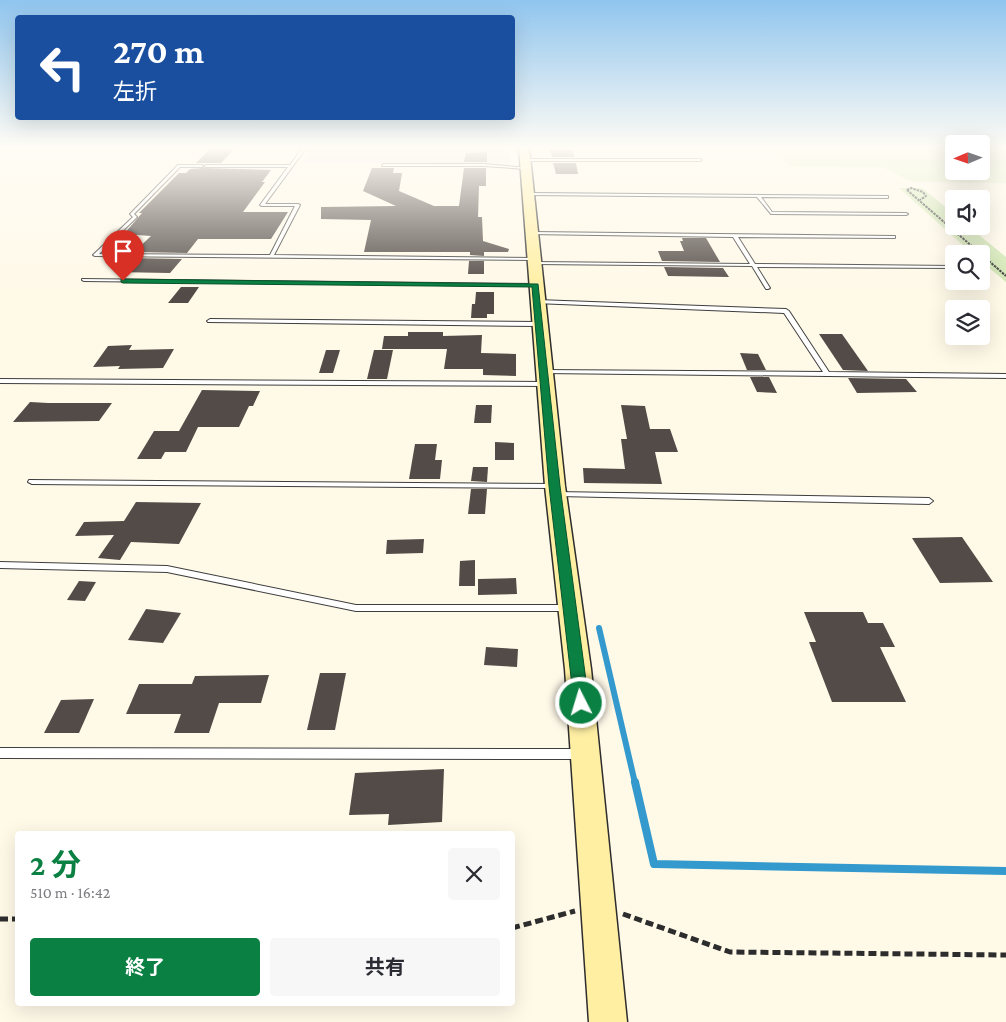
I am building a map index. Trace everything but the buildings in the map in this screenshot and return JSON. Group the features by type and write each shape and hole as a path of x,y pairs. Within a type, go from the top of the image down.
{"street":[{"path":"528,195 555,490 578,669 608,1022"}],"lane":[{"path":"151,195 132,214 135,217 95,255 271,257 536,287 786,311 827,374"},
{"path":"269,195 262,205 298,205 271,257"},
{"path":"608,195 887,197"},
{"path":"758,196 770,213 906,214"},
{"path":"531,233 893,237"},
{"path":"735,236 768,288"},
{"path":"210,321 753,266 945,267"},
{"path":"84,280 536,287"},
{"path":"0,381 544,378 827,374 1006,376"},
{"path":"32,482 555,490 929,501"},
{"path":"0,565 167,569 356,608 569,608"},
{"path":"0,753 586,754"}],"path":[{"path":"913,195 971,245"},
{"path":"920,200 926,196 925,195"},
{"path":"990,262 1006,276"},
{"path":"515,927 598,905 730,952 1006,955"},
{"path":"0,919 15,919"}],"green space":[{"path":"907,195 930,195 945,207 945,229"},
{"path":"952,235 979,235 1006,257 1006,282 990,269 990,245 963,245"}],"waterway":[{"path":"599,628 635,783"},
{"path":"635,782 654,864 1006,871"}],"route":[{"path":"123,281 536,285 554,486 581,703"}]}
